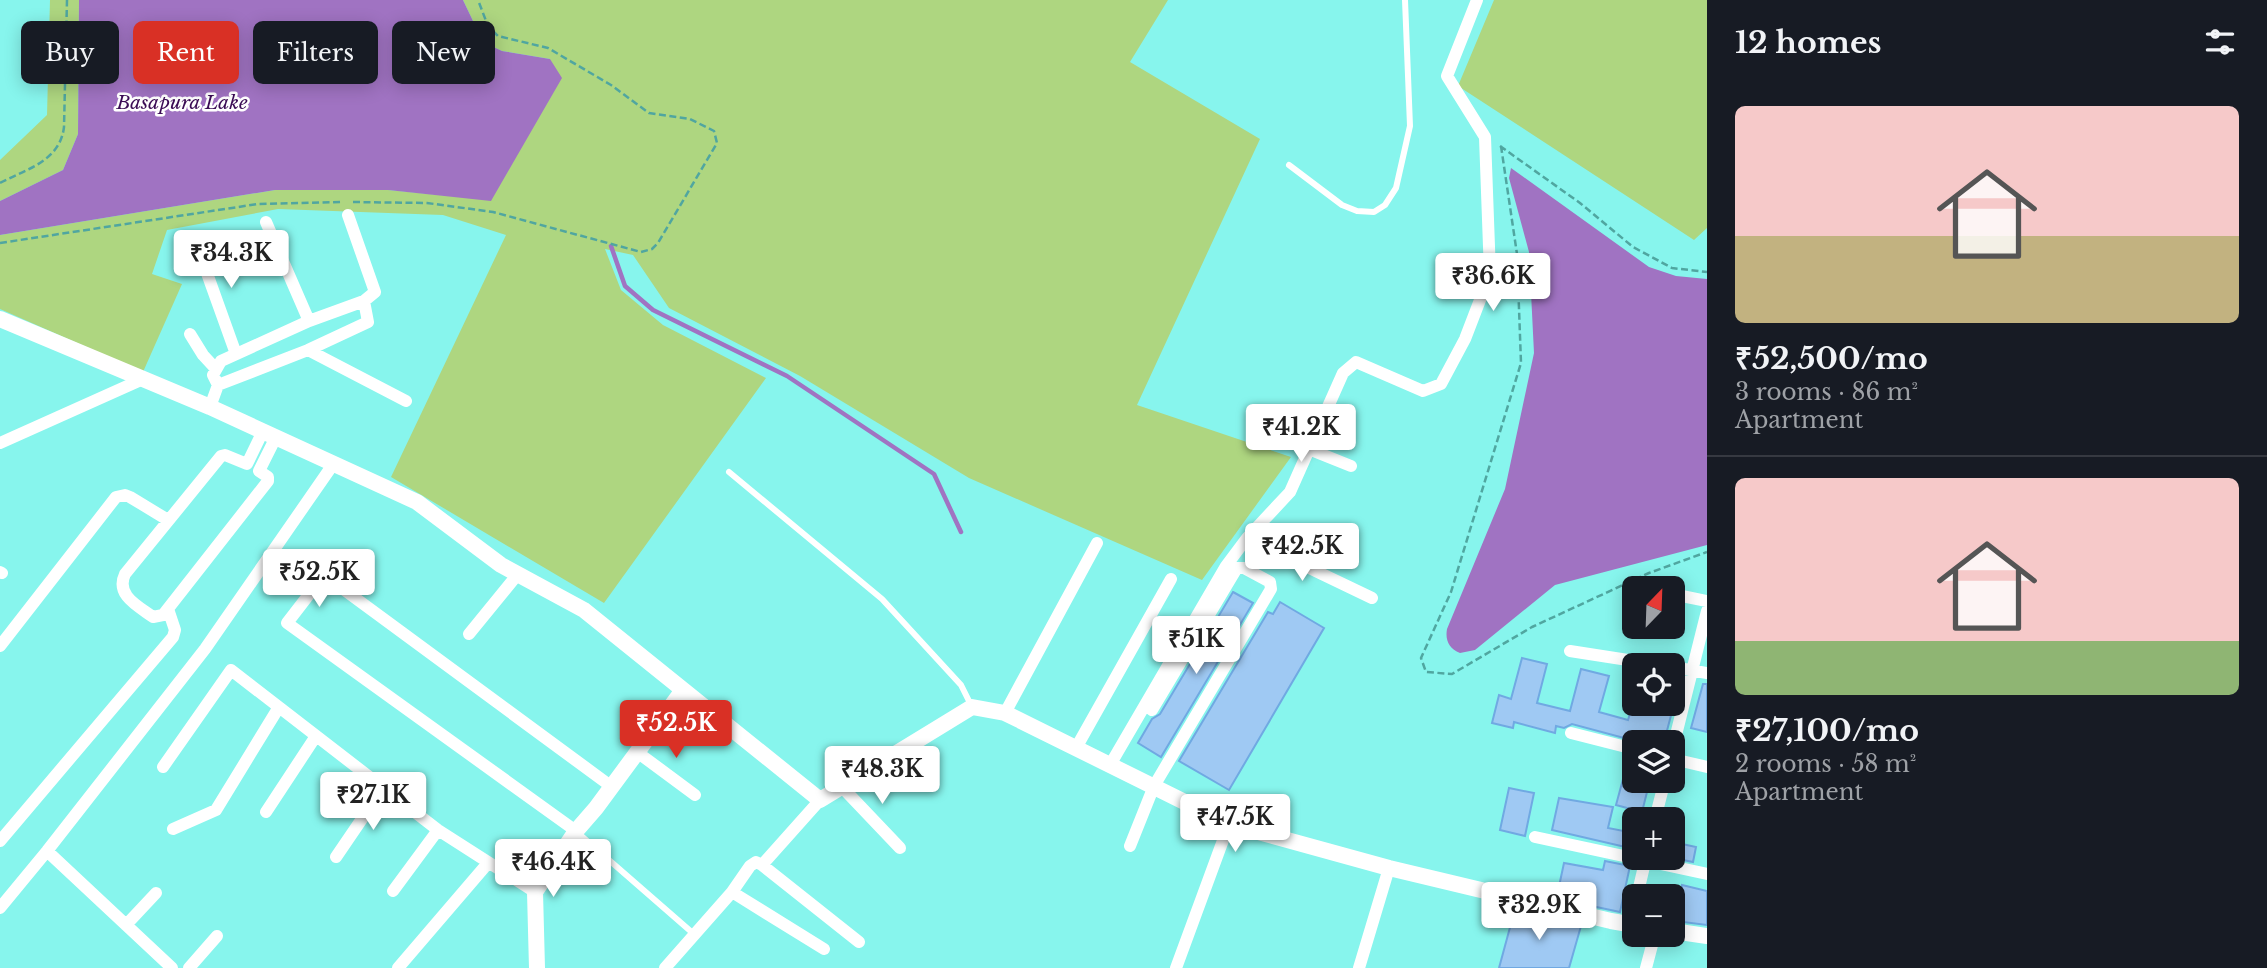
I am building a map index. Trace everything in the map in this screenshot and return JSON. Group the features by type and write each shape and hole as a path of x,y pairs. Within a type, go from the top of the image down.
{"street":[{"path":"1114,767 1208,597 1247,538 1290,492 1343,373 1356,362 1423,391 1441,384 1465,339 1490,274 1485,137 1447,76 1477,0"},
{"path":"210,407 218,385 213,374 221,361 309,321 364,301 375,292 348,215"},
{"path":"266,222 309,321"},
{"path":"194,237 236,354"},
{"path":"218,385 308,350 368,322 364,301"},
{"path":"0,318 210,407 417,502 501,565 584,610 820,800"},
{"path":"190,334 215,368"},
{"path":"308,350 406,401"},
{"path":"0,443 143,379"},
{"path":"1264,430 1351,466"},
{"path":"247,464 269,434"},
{"path":"260,471 269,434"},
{"path":"225,455 247,464 269,480 163,615 153,617 129,599 122,587 125,574 221,456 225,455"},
{"path":"0,908 205,649 334,463"},
{"path":"0,646 116,498 125,495 130,497 168,520"},
{"path":"1247,538 1372,598"},
{"path":"1005,713 1097,543"},
{"path":"1114,767 1237,568 1244,568 1270,582 1271,589 1154,786 1130,846"},
{"path":"469,634 518,574"},
{"path":"576,831 288,623 324,575 612,787"},
{"path":"1076,748 1171,579"},
{"path":"1685,597 1707,601"},
{"path":"0,841 173,637 174,627 168,609"},
{"path":"1677,730 1707,611"},
{"path":"1570,651 1622,659"},
{"path":"1685,669 1707,673"},
{"path":"163,766 231,670 438,830 535,892"},
{"path":"537,968 535,892 576,831 683,690"},
{"path":"173,829 216,810 279,707"},
{"path":"762,865 820,800 972,707 1005,713 1229,824 1389,868 1622,923"},
{"path":"1571,733 1622,747"},
{"path":"266,812 316,736"},
{"path":"638,752 695,794"},
{"path":"1685,762 1707,767"},
{"path":"841,786 900,848"},
{"path":"336,858 383,788"},
{"path":"1176,968 1229,824"},
{"path":"393,891 438,830"},
{"path":"1535,837 1622,854"},
{"path":"47,851 172,968"},
{"path":"665,968 755,862 859,942"},
{"path":"398,968 488,863"},
{"path":"1359,968 1389,868"},
{"path":"1685,869 1707,874"},
{"path":"126,925 156,892"},
{"path":"732,892 824,949"},
{"path":"1685,933 1707,936"},
{"path":"189,968 217,936"},
{"path":"1646,968 1652,947"}],"lane":[{"path":"1289,165 1349,208 1374,212 1385,205 1396,188 1410,126 1405,0"},
{"path":"729,472 882,598 961,685 972,707"},
{"path":"576,831 695,935"}],"path":[{"path":"0,183 49,158 63,136 67,0"},
{"path":"0,243 258,204 399,202 493,212 641,252 655,246 683,204 717,143 714,131 690,120 649,113 611,85 548,48 498,36 488,26 478,0"},
{"path":"1485,137 1580,203 1633,247 1672,268 1707,272"},
{"path":"1501,146 1517,254 1521,363 1451,592 1421,658 1426,672 1452,674 1532,627 1649,573 1707,552"}],"green space":[{"path":"50,0 79,0 79,21 49,21"},
{"path":"463,0 1168,0 1130,62 1260,139 1137,405 1291,457 1202,580 969,478 800,376 669,308 633,255 605,249 621,290 663,325 766,378 604,603 391,477 506,235 443,215 278,209 167,230 152,274 182,284 143,372 0,309 0,235 275,190 388,190 491,200 550,59 495,48 495,21 473,21"},
{"path":"1494,0 1707,0 1707,228 1694,240 1458,86"},
{"path":"48,84 78,84 78,134 63,170 0,201 0,160 47,115"}],"water":[{"name":"Basapura Lake","path":"79,0 463,0 473,21 392,21 392,84 495,84 495,48 550,59 562,78 491,201 388,190 275,190 0,235 0,201 63,170 78,134 78,84 119,84 119,21 79,21"},
{"path":"1511,168 1649,267 1676,276 1707,279 1707,545 1555,585 1475,650 1460,653 1449,644 1447,629 1505,489 1534,353 1529,252 1509,178"}],"building":[{"path":"1233,592 1253,603 1161,757 1138,743 1152,719 1160,714"},
{"path":"1280,602 1324,628 1229,790 1179,761 1268,612 1273,614"},
{"path":"1522,658 1547,664 1537,703 1570,711 1581,669 1609,676 1599,712 1628,720 1629,716 1671,716 1667,730 1622,730 1622,737 1572,724 1564,728 1556,726 1555,733 1514,722 1513,728 1492,723 1499,695 1511,699"},
{"path":"1703,684 1707,684 1707,732 1691,728"},
{"path":"1622,783 1622,793 1647,793 1643,807 1616,805"},
{"path":"1509,788 1534,793 1525,836 1500,830"},
{"path":"1559,798 1613,807 1608,828 1622,831 1622,846 1552,830"},
{"path":"1685,845 1696,847 1693,862 1685,860"},
{"path":"1605,861 1622,864 1622,870 1629,870 1626,884 1622,884 1620,912 1587,905 1589,897 1558,891 1564,863 1603,870"},
{"path":"1685,886 1707,891 1707,925 1685,922"},
{"path":"1515,909 1581,926 1569,968 1499,968"}],"waterway":[{"path":"611,246 625,286 653,310 787,376 934,474 961,532"}]}
